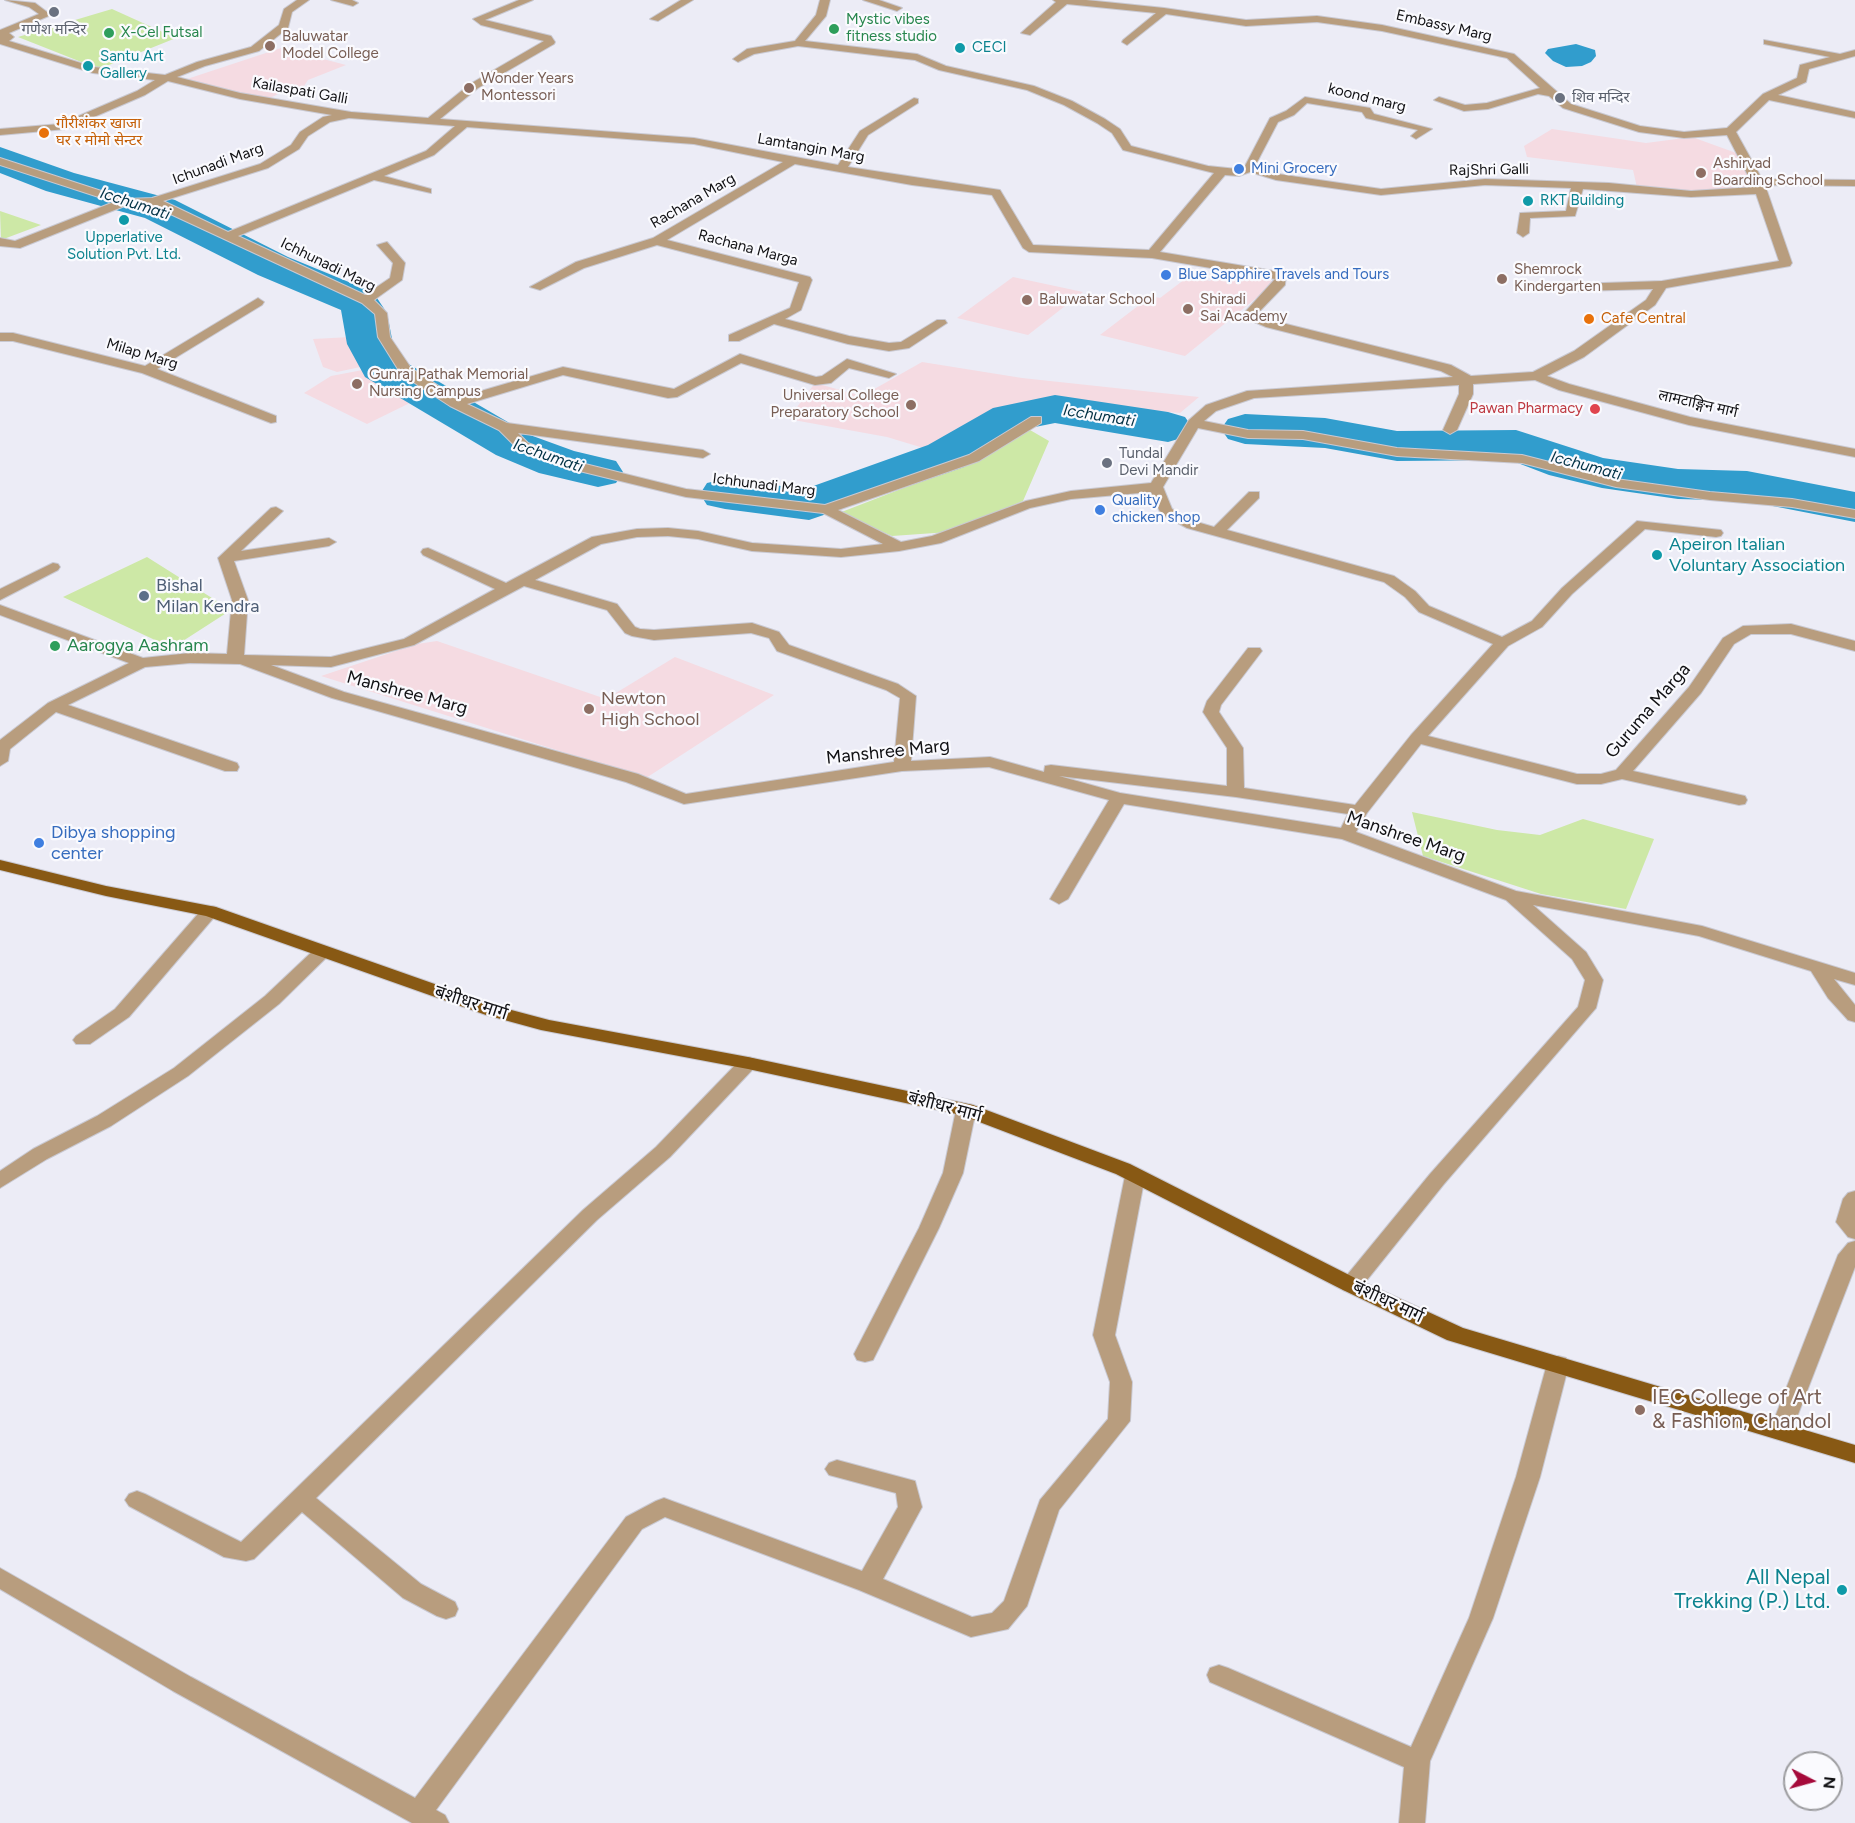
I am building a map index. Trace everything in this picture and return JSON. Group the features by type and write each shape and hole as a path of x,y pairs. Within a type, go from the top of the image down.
{"main road":[{"name":"बंशीधर मार्ग","path":"0,865 106,891 210,911 493,1011 548,1026 748,1063 966,1110 1124,1169 1351,1285 1455,1334 1855,1454"}],"street":[{"name":"Kailaspati Galli","path":"10,0 32,5 46,15 1,33 9,37 0,41 93,70 166,78 240,96 351,115 432,120"},
{"path":"0,132 62,127 141,93 166,78 201,64 255,49 284,26 287,11 304,0"},
{"path":"336,0 353,3"},
{"path":"432,120 474,86 516,59 550,42 547,38 484,23 478,19 528,0"},
{"path":"656,19 688,0"},
{"path":"798,43 821,16 825,0"},
{"path":"868,0 897,8"},
{"path":"1146,11 1155,0"},
{"path":"1026,33 1061,1"},
{"name":"Embassy Marg","path":"1061,1 1164,11 1246,23 1317,19 1382,28 1510,56 1567,106 1639,129 1684,135 1730,131"},
{"path":"1127,42 1164,11"},
{"path":"1768,42 1838,56"},
{"name":"RajShri Galli","path":"738,59 751,51 798,43 917,57 943,68 1030,88 1068,103 1116,131 1127,148 1222,171 1239,173 1249,168 1276,177 1381,192 1485,182 1609,186 1691,194 1758,186 1855,183"},
{"path":"1578,288 1662,285 1786,263 1758,186 1730,131 1767,96 1802,80 1804,67 1855,53"},
{"path":"1439,100 1471,107 1488,106 1525,94 1553,93"},
{"path":"1767,96 1855,115"},
{"name":"koond marg","path":"1249,168 1274,120 1290,113 1305,100 1365,110 1370,116 1427,129 1416,136"},
{"path":"842,168 864,133 914,101"},
{"name":"Ichunadi Marg","path":"153,201 264,166 295,147 304,134 327,119 351,115"},
{"name":"Lamtangin Marg","path":"432,120 694,141 912,182 996,192 1029,248 1152,254"},
{"path":"228,236 430,153 466,122"},
{"name":"Rachana Marg","path":"536,287 580,265 657,241 796,159"},
{"name":"Ichhunadi Marg","path":"0,161 73,187 125,202 153,201 366,300 381,313 384,337 406,371 455,403 504,427 523,447 568,464 686,493 826,509 899,547"},
{"path":"1152,254 1222,171"},
{"path":"372,176 427,191"},
{"path":"1523,233 1524,215 1571,213 1574,192 1579,186"},
{"path":"0,252 125,202"},
{"name":"Rachana Marga","path":"657,241 806,280 795,310 734,338"},
{"path":"0,242 16,245"},
{"path":"366,300 396,279 399,263 383,245"},
{"path":"1152,254 1282,276 1281,282 1249,315 1270,324 1446,368 1466,379"},
{"path":"1156,487 1194,423 1211,408 1252,394 1536,376 1579,354 1651,302 1662,285"},
{"path":"147,370 258,302"},
{"path":"772,320 848,340 889,347 904,345 941,323"},
{"name":"Milap Marg","path":"0,337 13,337 147,370 271,419"},
{"path":"455,403 563,371 668,394 677,393 740,358 815,381 826,380 847,363 889,374"},
{"name":"लामटाङ्गिन मार्ग","path":"1536,376 1564,387 1689,421 1855,453"},
{"path":"1450,430 1466,394 1466,379"},
{"path":"826,509 974,458 1036,420"},
{"path":"1194,423 1248,434 1303,435 1374,449 1521,459 1616,483 1710,496 1792,502 1855,514"},
{"path":"504,427 703,454"},
{"path":"1156,487 1166,511 1192,525 1389,579 1410,594 1424,609 1503,643"},
{"path":"0,761 2,747 54,706 142,663 189,658 235,657 331,662 409,642 597,540 637,533 698,535 752,547 841,553 899,547 936,540 1037,502 1090,492 1156,487"},
{"path":"1218,531 1254,495"},
{"path":"225,558 276,511"},
{"path":"1346,834 1359,811 1417,738 1503,643 1537,624 1567,591 1642,524 1716,532"},
{"path":"225,558 329,542"},
{"path":"428,552 508,590"},
{"path":"225,558 240,600 235,657"},
{"path":"0,595 53,567"},
{"path":"524,581 612,607 630,630 637,633 654,635 752,628 774,635 783,648 892,687 908,696 902,766"},
{"path":"0,610 142,663"},
{"name":"Guruma Marga","path":"1417,738 1577,779 1601,779 1622,774 1695,690 1728,641 1748,629 1791,629 1855,646"},
{"path":"1236,792 1235,748 1211,712 1213,704 1254,651"},
{"name":"Manshree Marg","path":"235,657 338,695 632,778 684,799 902,766 990,762 1119,798 1190,807 1346,834 1512,896 1702,931 1855,979"},
{"path":"54,706 231,767"},
{"path":"990,762 1236,792 1359,811"},
{"path":"1622,774 1739,800"},
{"path":"1059,899 1119,798"},
{"path":"1351,1285 1437,1179 1587,1008 1594,980 1579,956 1512,896"},
{"path":"84,1040 122,1012 210,911"},
{"path":"0,1181 40,1154 104,1121 181,1072 272,1000 322,951"},
{"path":"1817,966 1835,994 1855,1016"},
{"path":"137,1500 232,1550 246,1552 590,1215 663,1152 748,1063"},
{"path":"865,1354 929,1228 952,1173 966,1110"},
{"path":"0,1577 183,1684 428,1818 634,1523 664,1508 868,1583 971,1627 999,1622 1015,1606 1048,1506 1119,1421 1121,1382 1104,1335 1135,1176"},
{"path":"1855,1198 1850,1204 1846,1222 1855,1232"},
{"path":"1781,1430 1849,1255 1855,1248"},
{"path":"1412,1823 1417,1761 1481,1618 1527,1477 1558,1364"},
{"path":"837,1469 907,1487 910,1507 868,1583"},
{"path":"301,1498 412,1591 446,1609"},
{"path":"1220,1675 1417,1761"}],"shaded area":[{"path":"281,48 346,65 308,80 304,86 291,92 284,91 268,99 181,81"},
{"path":"1552,129 1646,143 1692,137 1739,154 1753,187 1719,192 1638,192 1633,170 1527,157 1524,146"},
{"name":"Shiradi Sai Academy","path":"1224,270 1276,282 1185,356 1100,335 1151,296 1160,298 1189,276 1210,281"},
{"name":"Baluwatar School","path":"1013,277 1083,292 1028,335 957,318"},
{"name":"Gunraj Pathak Memorial Nursing Campus","path":"369,336 371,357 379,372 418,399 367,424 304,393 331,376 368,369 365,366 337,372 323,367 313,339"},
{"name":"Universal College Preparatory School","path":"922,362 1022,378 1199,397 1180,413 1060,402 1009,407 957,439 930,450 887,437 788,419 815,383 862,396"},
{"name":"Newton High School","path":"437,641 606,699 675,657 774,695 646,778 321,676 417,644"}],"green space":[{"path":"112,9 176,38 99,69 18,37"},
{"path":"0,211 41,225 1,240"},
{"path":"1030,430 1049,441 1023,501 949,532 892,536 839,513 976,460"},
{"path":"147,557 231,610 172,648 63,597"},
{"path":"1412,812 1497,830 1540,835 1583,819 1654,839 1626,909 1541,894 1423,856"}],"water":[{"path":"1576,44 1595,50 1596,56 1591,62 1582,66 1566,67 1553,61 1545,53 1548,49"}],"waterway":[{"name":"Icchumati","path":"0,159 60,182 160,209 273,266 357,301 365,313 370,344 381,367 513,445 557,462 598,472"},
{"name":"Icchumati","path":"725,494 809,505 946,456 1010,418 1055,409 1168,427"},
{"name":"Icchumati","path":"1245,429 1325,433 1397,446 1516,445 1567,464 1602,473 1678,484 1747,486 1855,507"}],"place":[{"name":"गणेश मन्दिर","path":"54,12"},
{"name":"Mystic vibes fitness studio","path":"834,29"},
{"name":"X-Cel Futsal","path":"109,33"},
{"name":"Baluwatar Model College","path":"270,46"},
{"name":"CECI","path":"960,48"},
{"name":"Santu Art Gallery","path":"88,66"},
{"name":"Wonder Years Montessori","path":"469,88"},
{"name":"शिव मन्दिर","path":"1560,98"},
{"name":"गौरीशंकर खाजा घर र मोमो सेन्टर","path":"44,133"},
{"name":"Mini Grocery","path":"1239,169"},
{"name":"Ashirvad Boarding School","path":"1701,173"},
{"name":"RKT Building","path":"1528,201"},
{"name":"Upperlative Solution Pvt. Ltd.","path":"124,220"},
{"name":"Blue Sapphire Travels and Tours","path":"1166,275"},
{"name":"Shemrock Kindergarten","path":"1502,279"},
{"name":"Baluwatar School","path":"1027,300"},
{"name":"Shiradi Sai Academy","path":"1188,309"},
{"name":"Cafe Central","path":"1589,319"},
{"name":"Gunraj Pathak Memorial Nursing Campus","path":"357,384"},
{"name":"Universal College Preparatory School","path":"911,405"},
{"name":"Pawan Pharmacy","path":"1595,409"},
{"name":"Tundal Devi Mandir","path":"1107,463"},
{"name":"Quality chicken shop","path":"1100,510"},
{"name":"Apeiron Italian Voluntary Association","path":"1657,555"},
{"name":"Bishal Milan Kendra","path":"144,596"},
{"name":"Aarogya Aashram","path":"55,646"},
{"name":"Newton High School","path":"589,709"},
{"name":"Dibya shopping center","path":"39,843"},
{"name":"IEC College of Art & Fashion, Chandol","path":"1640,1410"},
{"name":"All Nepal Trekking (P.) Ltd.","path":"1842,1590"}]}
